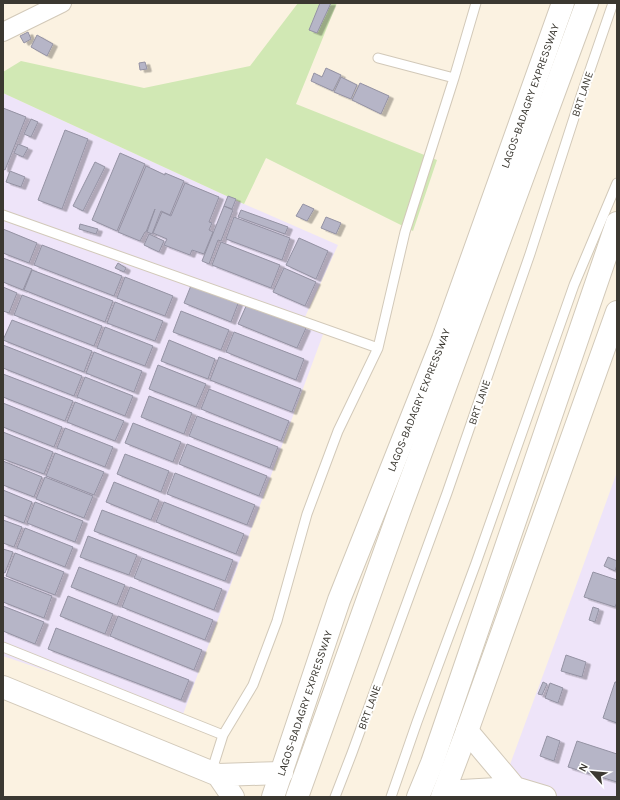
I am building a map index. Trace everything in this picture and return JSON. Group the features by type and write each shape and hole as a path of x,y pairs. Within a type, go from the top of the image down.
{"main road":[{"name":"LAGOS-BADAGRY EXPRESSWAY","path":"273,797 339,600 443,339 563,3"},
{"name":"LAGOS-BADAGRY EXPRESSWAY","path":"296,797 402,504 587,3"},
{"path":"418,797 432,763 617,223"},
{"path":"545,797 515,788 443,795 617,312"},
{"path":"3,687 222,785 282,773"},
{"path":"467,731 515,788"}],"street":[{"path":"3,32 62,3"}],"lane":[{"path":"222,785 223,736 253,685 277,621 307,514 338,431 378,348 405,232 476,3"},
{"name":"BRT LANE","path":"335,797 447,493 530,254 613,3"},
{"path":"378,58 454,78"},
{"path":"391,797 476,563 574,285 617,183"},
{"path":"3,215 378,348"},
{"path":"3,647 223,736"}],"shaded area":[{"path":"3,93 244,204 338,245 305,317 325,329 182,717 3,656"},
{"path":"617,472 617,797 498,797 574,591"}],"green space":[{"path":"298,3 337,3 296,104 437,160 413,231 266,158 244,204 3,93 3,72 21,61 144,88 250,66"}],"building":[{"path":"320,3 331,3 317,33 309,30"},
{"path":"28,32 31,39 24,43 20,36"},
{"path":"37,35 53,44 47,56 31,47"},
{"path":"145,62 147,69 140,70 139,63"},
{"path":"326,68 341,75 333,91 311,81 314,73 322,77"},
{"path":"341,77 357,85 351,99 334,92"},
{"path":"360,83 389,96 381,114 352,100"},
{"path":"3,108 26,117 5,170 3,169"},
{"path":"31,119 38,122 31,137 24,134"},
{"path":"65,130 88,139 62,209 38,200"},
{"path":"18,144 28,148 23,157 14,153"},
{"path":"120,153 145,164 117,231 92,220"},
{"path":"95,162 105,167 83,211 73,206"},
{"path":"146,166 165,175 165,173 184,181 170,215 161,211 152,234 147,232 155,209 146,232 140,241 118,232"},
{"path":"10,171 25,177 21,187 6,182"},
{"path":"185,183 219,197 209,222 212,223 209,230 213,232 204,254 192,250 190,255 164,245 167,239 153,233 162,212 171,216"},
{"path":"228,196 236,199 232,209 224,206"},
{"path":"303,204 314,209 307,221 296,216"},
{"path":"224,206 233,210 221,241 218,240 209,264 202,261"},
{"path":"241,210 288,227 285,234 238,217"},
{"path":"234,217 290,238 282,260 226,239"},
{"path":"326,217 341,223 336,234 321,228"},
{"path":"80,224 98,229 96,234 79,229"},
{"path":"3,229 37,243 29,263 3,253"},
{"path":"149,234 164,241 159,252 144,245"},
{"path":"299,238 328,251 316,279 286,265"},
{"path":"221,242 280,265 271,288 212,265"},
{"path":"42,245 122,276 114,296 34,265"},
{"path":"3,258 32,269 23,290 3,282"},
{"path":"118,263 126,268 124,272 115,268"},
{"path":"284,268 316,282 305,306 273,292"},
{"path":"32,270 113,301 105,322 24,290"},
{"path":"125,277 173,296 165,316 117,298"},
{"path":"192,283 239,301 231,322 184,303"},
{"path":"3,287 17,293 9,313 3,311"},
{"path":"22,295 102,326 94,346 14,315"},
{"path":"115,302 163,321 155,341 107,323"},
{"path":"247,304 306,328 297,348 238,324"},
{"path":"181,311 229,330 221,350 173,332"},
{"path":"12,320 92,351 84,372 3,340"},
{"path":"105,327 153,346 145,366 97,348"},
{"path":"234,332 304,359 296,380 226,352"},
{"path":"169,340 215,359 208,379 161,361"},
{"path":"3,345 82,376 74,396 3,368"},
{"path":"94,352 142,371 134,392 86,373"},
{"path":"219,357 301,389 292,412 210,380"},
{"path":"158,365 206,384 196,407 149,389"},
{"path":"3,374 73,401 65,421 3,397"},
{"path":"85,377 133,396 125,416 77,397"},
{"path":"209,389 289,421 281,441 201,409"},
{"path":"149,396 192,413 184,434 141,417"},
{"path":"75,402 124,421 115,441 67,422"},
{"path":"3,403 62,427 54,447 3,427"},
{"path":"197,416 278,447 270,468 189,436"},
{"path":"133,423 181,442 173,462 125,443"},
{"path":"65,428 113,447 105,467 57,448"},
{"path":"3,432 53,452 44,474 3,459"},
{"path":"187,444 267,476 259,496 179,464"},
{"path":"55,453 104,472 94,495 46,476"},
{"path":"125,454 169,471 161,492 117,474"},
{"path":"3,461 42,477 34,497 3,485"},
{"path":"175,473 255,505 247,525 167,494"},
{"path":"45,477 93,496 84,518 36,499"},
{"path":"114,482 159,500 151,520 106,502"},
{"path":"3,490 32,502 24,523 3,515"},
{"path":"35,502 83,521 75,542 27,523"},
{"path":"164,502 244,534 236,554 156,522"},
{"path":"102,510 233,560 225,581 94,531"},
{"path":"3,520 22,527 14,547 3,543"},
{"path":"25,528 73,547 65,567 17,548"},
{"path":"88,536 137,555 129,575 80,557"},
{"path":"3,549 13,552 5,573 3,572"},
{"path":"15,553 64,572 55,595 6,576"},
{"path":"608,557 617,561 615,571 604,566"},
{"path":"142,558 222,589 214,610 134,578"},
{"path":"79,567 125,585 117,605 71,587"},
{"path":"593,572 617,580 617,602 615,607 584,597"},
{"path":"3,577 52,596 44,618 3,602"},
{"path":"130,587 213,620 205,640 122,607"},
{"path":"68,596 113,614 105,634 60,616"},
{"path":"3,606 44,622 35,644 3,631"},
{"path":"593,607 599,609 595,622 589,620"},
{"path":"118,616 202,650 194,670 110,636"},
{"path":"56,628 189,680 181,700 48,649"},
{"path":"566,655 586,662 582,677 561,671"},
{"path":"543,682 547,684 542,695 538,694"},
{"path":"615,682 617,682 617,723 603,718"},
{"path":"550,683 563,688 558,703 545,698"},
{"path":"547,736 560,741 554,761 540,756"},
{"path":"577,741 617,754 617,782 568,767"}]}
